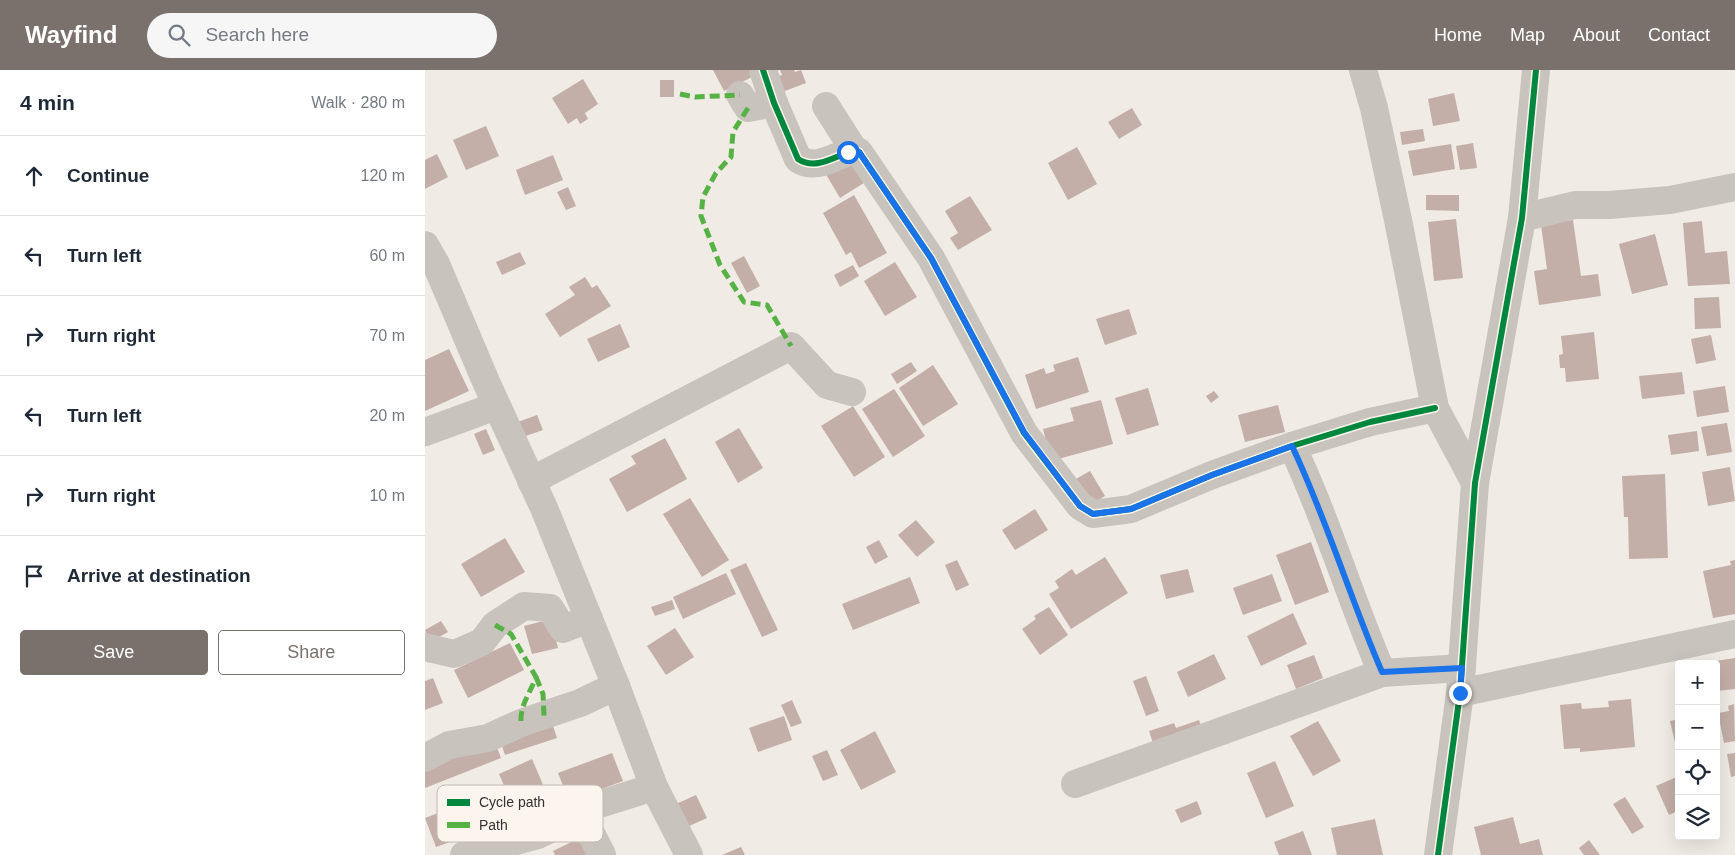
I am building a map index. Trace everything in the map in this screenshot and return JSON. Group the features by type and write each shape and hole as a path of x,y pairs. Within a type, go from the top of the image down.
{"street":[{"path":"763,70 774,103 798,159 805,164 817,165 854,150"},
{"path":"1363,70 1374,108 1398,220 1435,408 1475,484"},
{"path":"1438,855 1461,681 1475,484 1522,218 1536,70"},
{"path":"739,95 748,108 774,103"},
{"path":"826,106 854,150 859,152 931,258 1024,432 1080,506 1093,514 1131,509 1212,475 1292,446 1370,422 1435,408"},
{"path":"1522,218 1575,205 1609,205 1670,200 1735,187"},
{"path":"425,246 436,264 496,406 531,481 617,686 654,787 689,855"},
{"path":"531,481 791,346 827,385 852,392"},
{"path":"425,432 496,406"},
{"path":"1292,446 1309,483 1359,619 1382,672"},
{"path":"425,647 454,654 482,642 495,625 525,606 550,608 563,630 589,619"},
{"path":"1075,784 1382,672 1461,681 1735,634"},
{"path":"425,758 449,745 488,738 521,723 581,703 617,686"},
{"path":"603,803 654,787"},
{"path":"464,855 511,842"},
{"path":"593,842 602,855"}],"building":[{"path":"713,70 749,70 752,77 724,91"},
{"path":"780,70 794,70 795,72 801,70 806,83 777,94 771,79 782,75"},
{"path":"583,79 598,104 585,113 588,119 580,124 577,118 568,124 552,98"},
{"path":"660,80 674,80 674,97 660,97"},
{"path":"1454,93 1460,121 1433,126 1428,99"},
{"path":"1132,108 1142,125 1119,139 1108,122"},
{"path":"486,126 499,156 466,170 453,140"},
{"path":"1423,129 1425,141 1402,145 1400,132"},
{"path":"1473,143 1477,168 1460,170 1456,146"},
{"path":"1451,144 1455,169 1413,176 1408,151"},
{"path":"1077,147 1097,184 1068,200 1048,163"},
{"path":"437,154 448,177 425,189 425,160"},
{"path":"553,155 563,180 525,195 516,170"},
{"path":"851,155 867,181 840,198 824,171"},
{"path":"568,187 576,206 566,210 557,192"},
{"path":"854,195 887,253 859,268 851,252 846,255 823,213"},
{"path":"1426,195 1459,195 1459,211 1426,210"},
{"path":"970,196 992,230 958,250 950,238 958,233 945,211"},
{"path":"1456,219 1463,278 1434,281 1428,222"},
{"path":"1573,220 1581,276 1598,274 1601,296 1539,305 1534,271 1547,269 1541,225"},
{"path":"1702,221 1705,253 1727,251 1730,284 1688,286 1683,223"},
{"path":"1655,234 1668,285 1632,294 1619,244"},
{"path":"520,252 526,264 502,275 496,262"},
{"path":"744,256 760,286 747,293 731,263"},
{"path":"895,262 917,297 885,316 864,281"},
{"path":"853,265 859,276 840,287 834,275"},
{"path":"585,277 592,288 597,285 611,306 560,337 545,314 575,295 569,287"},
{"path":"1719,297 1721,328 1695,329 1694,298"},
{"path":"1129,309 1137,334 1105,345 1096,319"},
{"path":"620,324 630,347 598,362 587,339"},
{"path":"1594,332 1599,379 1566,382 1565,368 1560,368 1559,355 1563,354 1561,336"},
{"path":"1711,335 1716,360 1696,364 1691,339"},
{"path":"449,349 469,391 425,411 425,360"},
{"path":"1078,357 1089,392 1036,409 1025,375 1044,368 1046,374 1055,371 1053,365"},
{"path":"911,362 917,371 897,384 891,374"},
{"path":"933,365 958,404 923,426 899,388"},
{"path":"1682,372 1685,394 1642,399 1639,376"},
{"path":"1725,386 1729,412 1697,417 1693,391"},
{"path":"1148,388 1159,425 1127,435 1115,398"},
{"path":"894,389 925,436 893,457 862,409"},
{"path":"1214,391 1219,397 1211,403 1206,396"},
{"path":"1101,400 1113,444 1051,461 1043,429 1074,421 1070,408"},
{"path":"1278,405 1285,432 1245,442 1238,415"},
{"path":"853,406 885,457 854,477 821,426"},
{"path":"537,415 543,430 523,437 518,422"},
{"path":"1727,423 1732,452 1707,456 1701,427"},
{"path":"739,428 763,468 738,483 715,442"},
{"path":"486,429 495,450 483,455 474,434"},
{"path":"1697,431 1699,451 1671,455 1668,435"},
{"path":"665,438 687,479 627,512 609,479 636,464 631,456"},
{"path":"1730,467 1735,501 1708,506 1702,472"},
{"path":"1090,471 1105,496 1089,506 1074,480"},
{"path":"1665,474 1668,558 1629,559 1628,517 1624,517 1622,476"},
{"path":"690,498 729,560 702,577 663,514"},
{"path":"1035,509 1048,530 1015,550 1002,530"},
{"path":"916,520 935,542 917,557 898,535"},
{"path":"505,538 525,572 481,597 461,564"},
{"path":"879,540 888,557 875,564 866,547"},
{"path":"1311,542 1329,592 1295,605 1276,555"},
{"path":"1105,557 1128,593 1071,629 1049,594 1059,588 1055,581 1072,569 1076,575"},
{"path":"957,560 969,585 956,591 945,565"},
{"path":"1735,560 1735,614 1713,618 1703,571 1731,565 1730,561"},
{"path":"746,563 778,630 762,637 730,570"},
{"path":"1188,569 1194,592 1166,599 1160,575"},
{"path":"726,573 736,594 683,619 673,597"},
{"path":"1272,574 1282,601 1243,615 1233,588"},
{"path":"910,577 920,603 853,630 842,604"},
{"path":"672,600 675,609 655,616 651,607"},
{"path":"1049,607 1068,635 1040,655 1022,629 1036,619 1034,616"},
{"path":"1293,613 1307,644 1261,666 1247,636"},
{"path":"551,619 558,648 532,654 524,626"},
{"path":"441,621 448,632 430,642 425,630"},
{"path":"675,628 694,657 666,675 647,646"},
{"path":"510,643 524,670 468,698 454,670"},
{"path":"1214,654 1226,679 1188,697 1177,672"},
{"path":"1314,655 1323,678 1296,689 1287,665"},
{"path":"1735,658 1735,689 1720,691 1720,660"},
{"path":"1146,676 1159,711 1146,716 1133,681"},
{"path":"433,678 443,703 425,710 425,681"},
{"path":"1631,699 1635,747 1580,752 1580,748 1564,749 1560,705 1581,703 1582,709 1609,707 1608,701"},
{"path":"792,700 802,723 791,727 781,705"},
{"path":"1734,704 1735,741 1724,743 1720,713 1729,711 1728,706"},
{"path":"784,716 792,740 758,752 749,728"},
{"path":"1199,720 1203,733 1155,749 1149,731 1174,723 1176,728"},
{"path":"1675,720 1675,742 1670,721"},
{"path":"1318,721 1341,761 1313,776 1290,736"},
{"path":"552,723 557,738 505,755 500,740"},
{"path":"875,731 896,772 861,790 840,750"},
{"path":"494,740 501,758 425,788 425,767"},
{"path":"827,750 838,775 823,781 812,756"},
{"path":"612,753 623,781 603,788 603,785 563,785 558,773"},
{"path":"1735,753 1735,776 1731,777 1727,754"},
{"path":"532,759 543,785 504,785 499,774"},
{"path":"1275,761 1294,806 1266,818 1247,773"},
{"path":"1675,778 1675,812 1669,815 1656,786"},
{"path":"696,795 707,818 687,827 676,804"},
{"path":"1625,797 1644,827 1632,834 1613,804"},
{"path":"1197,801 1202,814 1181,823 1175,810"},
{"path":"437,813 437,842 450,842 436,847 425,818"},
{"path":"1513,817 1520,844 1539,839 1543,855 1481,855 1474,827"},
{"path":"1375,819 1383,855 1337,855 1331,828"},
{"path":"1303,831 1312,855 1279,855 1274,842"},
{"path":"1589,840 1600,855 1584,855 1579,848"},
{"path":"572,842 589,842 595,855 555,855 553,851"},
{"path":"741,847 745,855 722,855"}],"marked path":[{"path":"680,94 695,97 740,95"},
{"path":"748,108 733,132 731,157 716,173 703,197 701,216 720,265 744,302 767,305 791,346"},
{"path":"495,625 511,634 536,677 522,710 521,723"},
{"path":"536,677 543,694 544,716"}],"cycle path":[{"path":"763,70 774,103 798,159 812,164 826,161 854,150 859,152 931,258 1024,433 1080,506 1093,514 1131,509 1212,475 1292,446 1370,422 1435,408"},
{"path":"1438,855 1460,693 1475,483 1522,218 1536,70"}],"route":[{"path":"848,152 854,150 859,152 931,258 1024,432 1080,506 1093,514 1131,509 1173,493 1212,475 1292,446 1309,483 1359,619 1382,672 1462,668 1460,693"}]}
